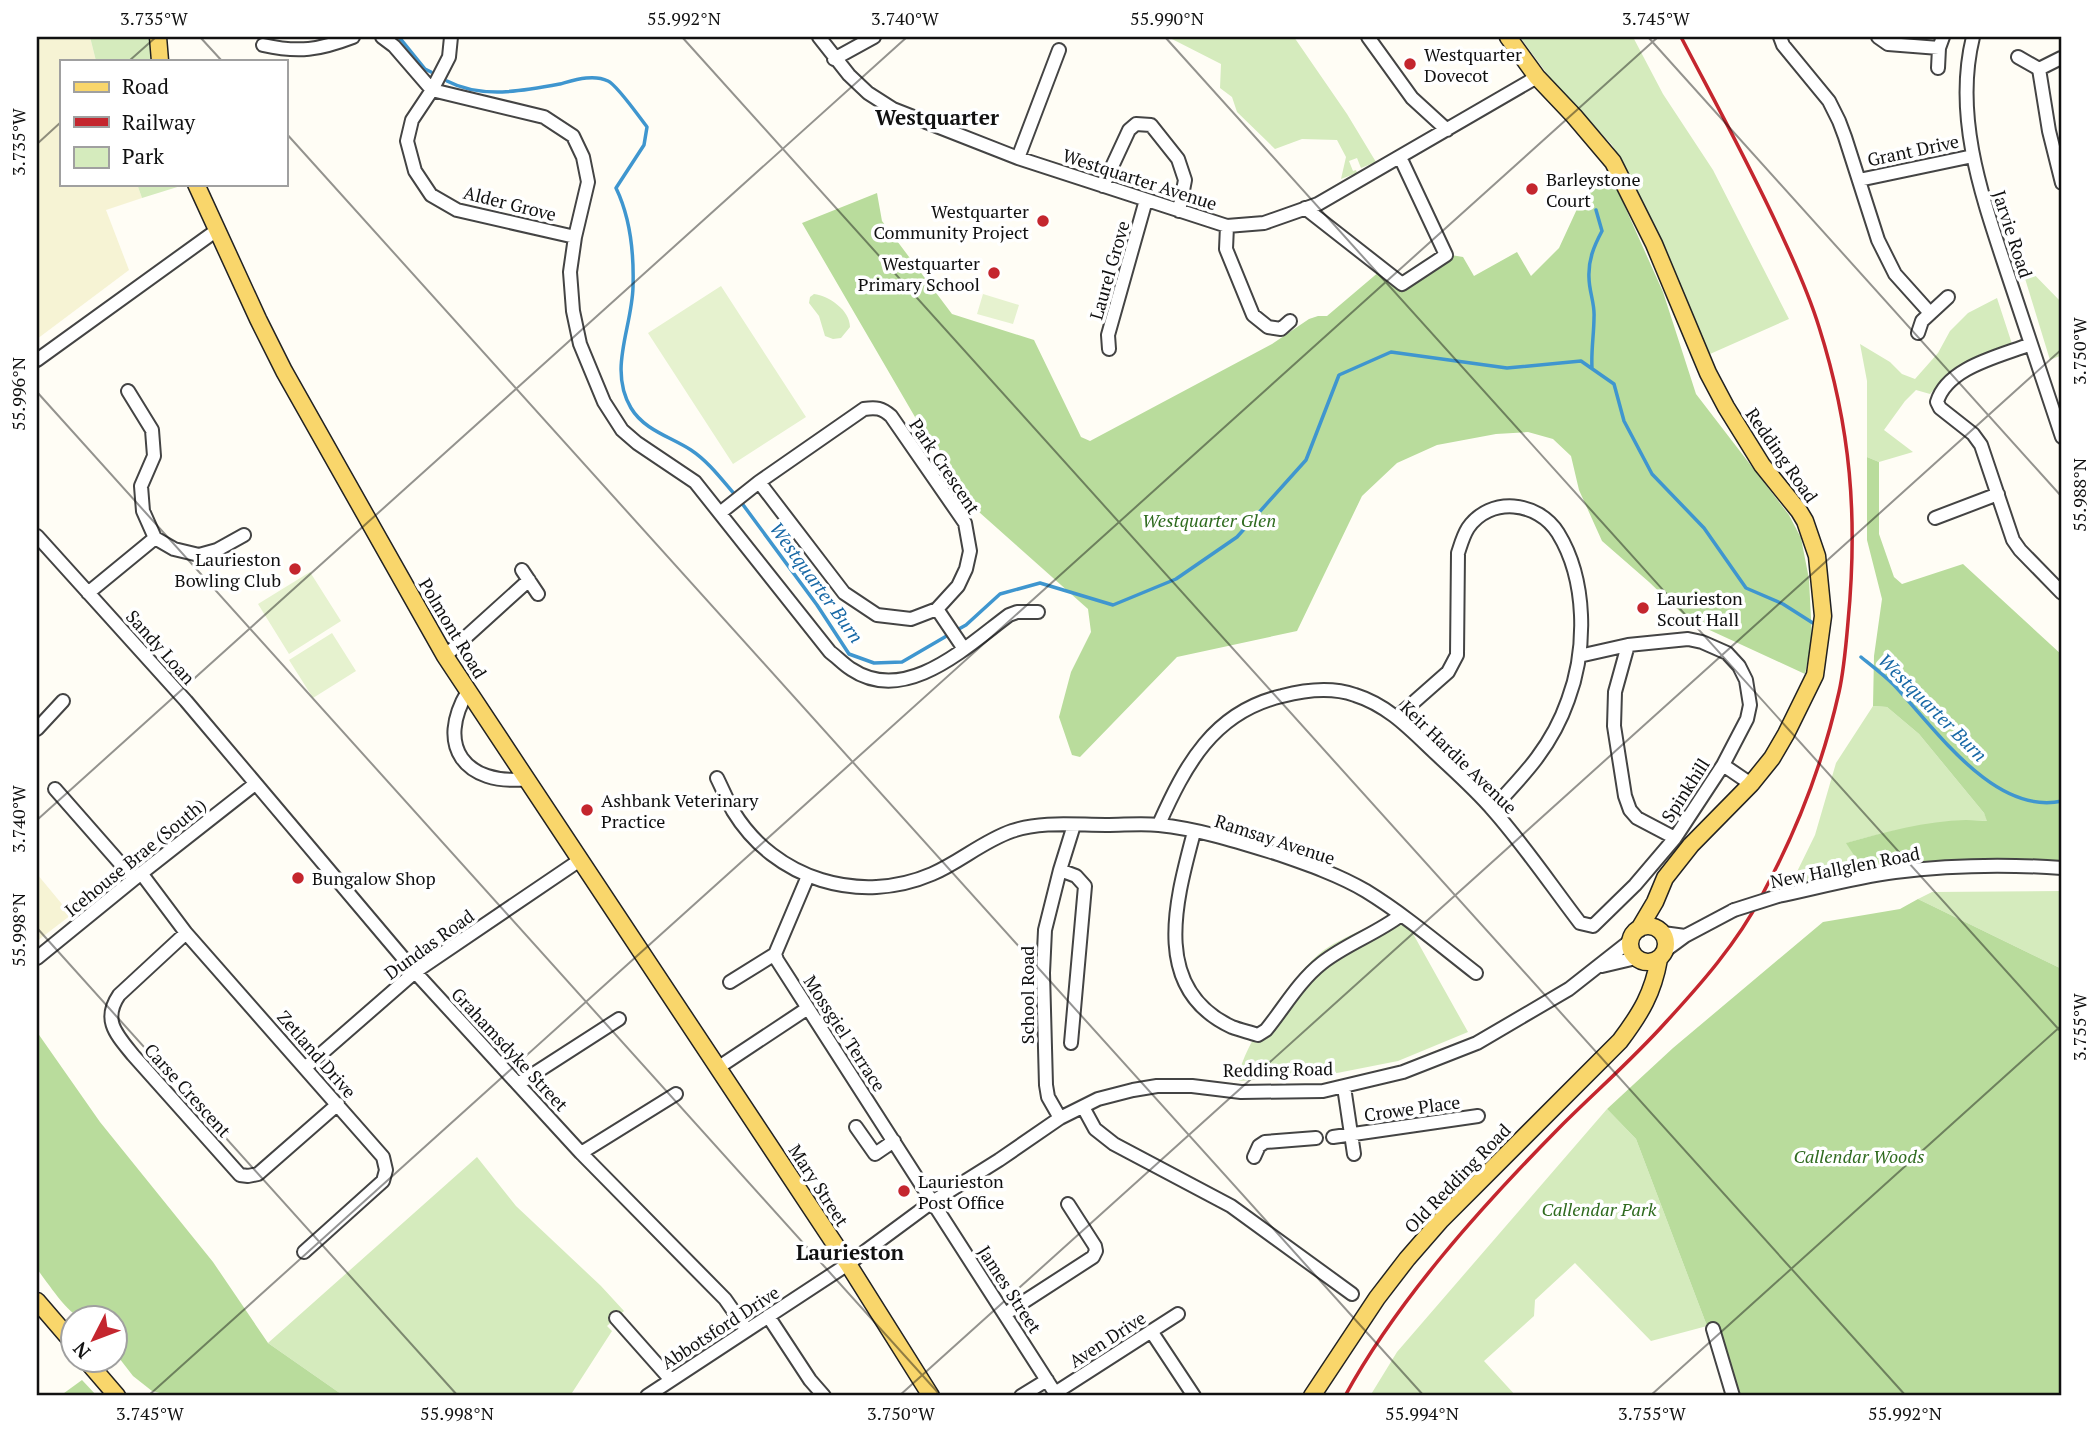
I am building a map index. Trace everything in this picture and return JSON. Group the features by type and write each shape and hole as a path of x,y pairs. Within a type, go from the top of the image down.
{"main road":[{"path":"158,37 160,60"},
{"name":"Redding Road","path":"1508,37 1537,76 1613,162 1654,244 1708,373 1762,465 1805,521 1816,556 1823,616 1815,675 1777,750 1751,784 1691,845 1665,878 1655,902 1635,935"},
{"name":"Polmont Road","path":"197,186 284,371 445,656 580,860 722,1065"},
{"path":"1655,902 1660,931 1666,940 1662,955 1650,962 1639,959 1631,951 1635,935 1649,926 1660,931"},
{"name":"Old Redding Road","path":"1312,1396 1377,1298 1407,1259 1476,1184 1620,1041 1640,1015 1654,984 1662,955"},
{"path":"1639,959 1646,1001"},
{"name":"Mary Street","path":"722,1065 931,1396"},
{"path":"37,1301 60,1328"},
{"path":"98,1374 117,1396"}],"street":[{"path":"263,45 300,51 332,45 354,37"},
{"path":"382,37 394,46 432,90 544,117 573,136 583,157 588,182 570,272 572,311 580,344 604,402 622,430 695,482 830,652 851,670 869,678 894,681 911,679 929,672 957,638 1017,612 1038,612"},
{"name":"Alder Grove","path":"451,37 449,57 412,120 407,141 415,171 430,195 457,210 575,237"},
{"name":"Westquarter Avenue","path":"819,37 834,59 868,93 893,109 1018,158 1227,226 1264,223 1318,204 1537,76"},
{"path":"834,59 874,37"},
{"path":"1368,37 1412,98 1447,130"},
{"name":"Grant Drive","path":"1780,37 1783,45 1829,101 1839,121 1858,180 1973,156"},
{"path":"1878,37 1888,44 1941,42 1938,68"},
{"name":"Jarvie Road","path":"1973,37 1966,96 1979,186 2062,437"},
{"path":"1018,158 1059,50"},
{"path":"2018,57 2039,69"},
{"path":"2039,69 2061,58"},
{"path":"2039,69 2049,131 2062,183"},
{"path":"1103,187 1129,130 1136,124 1151,125 1178,159 1185,180 1180,211"},
{"path":"1305,208 1402,284 1446,255 1400,157"},
{"path":"1858,180 1878,240 1895,274 1930,313"},
{"name":"Laurel Grove","path":"1109,349 1108,335 1146,200"},
{"path":"1227,226 1226,248 1253,315 1268,327 1281,328 1290,321"},
{"path":"37,360 217,230"},
{"path":"1918,333 1922,321 1948,297"},
{"path":"2031,344 1960,372 1939,393 1937,402 1940,408 1973,434 1982,445 2013,540 2062,593"},
{"path":"128,391 152,430 154,456 141,486 143,511 155,538 174,549 200,555 217,550 244,535"},
{"name":"Park Crescent","path":"720,513 864,409 874,407 884,410 891,416 965,523 970,551 966,569 958,586 937,610"},
{"path":"760,482 844,593 877,615 911,619 937,610 957,638"},
{"path":"1936,518 1998,494"},
{"path":"1397,717 1453,665 1458,646 1458,553 1462,538 1476,519 1497,508 1523,506 1550,522 1559,533 1573,569 1577,588 1581,630 1575,680 1549,742 1535,763 1492,809"},
{"name":"Sandy Loan","path":"37,536 186,701 255,784"},
{"path":"88,593 155,538"},
{"path":"445,656 526,575 538,594"},
{"name":"Spinkhill","path":"1578,656 1629,645 1688,639 1727,653 1739,666 1746,680 1750,705 1747,719 1723,765 1675,838 1637,818 1630,810 1625,796 1614,726 1615,692 1629,645"},
{"name":"Keir Hardie Avenue","path":"1159,824 1180,778 1196,754 1219,728 1246,709 1271,698 1301,691 1331,690 1354,694 1397,717 1492,809 1580,923 1586,926 1593,926 1635,886 1675,838"},
{"path":"468,691 456,715 454,728 454,742 462,758 473,769 487,776 501,780 527,779"},
{"path":"37,729 63,701"},
{"path":"1723,765 1751,784"},
{"name":"Ramsay Avenue","path":"717,778 734,811 767,850 808,876 835,884 857,888 898,886 935,873 1012,831 1035,825 1159,824 1232,840 1311,866 1364,890 1476,973"},
{"name":"Icehouse Brae (South)","path":"37,958 255,784"},
{"name":"Grahamsdyke Street","path":"255,784 415,972 581,1153 725,1299 746,1329"},
{"name":"Zetland Drive","path":"55,789 138,876 383,1157 387,1170 383,1181 304,1252"},
{"name":"School Road","path":"1060,1118 1048,1097 1046,1085 1043,972 1045,930 1074,825"},
{"path":"1194,832 1178,891 1175,944 1178,968 1187,988 1206,1011 1232,1027 1258,1035 1266,1030 1305,978 1322,963 1384,928 1401,915"},
{"name":"Dundas Road","path":"306,1067 415,972 580,860"},
{"name":"New Hallglen Road","path":"1662,955 1685,936 1734,910 1778,896 1892,872 2021,865 2062,868"},
{"path":"1060,870 1076,876 1085,886 1071,1043"},
{"path":"730,982 775,954 808,876"},
{"path":"1660,931 1685,936"},
{"name":"Carse Crescent","path":"186,933 119,995 111,1006 111,1020 117,1036 132,1055 240,1175 258,1174 338,1104"},
{"name":"Redding Road","path":"932,1202 1060,1118 1112,1095 1157,1086 1192,1086 1241,1092 1322,1091 1404,1072 1476,1043 1569,989 1635,935"},
{"name":"Mossgiel Terrace","path":"775,954 932,1202"},
{"name":"Redding Road","path":"1599,967 1639,959"},
{"path":"722,1065 807,1008"},
{"path":"518,1084 619,1019"},
{"name":"Crowe Place","path":"1344,1087 1354,1154"},
{"path":"581,1153 677,1094"},
{"path":"1083,1107 1095,1129 1114,1144 1231,1206 1352,1294"},
{"name":"Crowe Place","path":"1351,1135 1478,1116"},
{"path":"856,1127 874,1154 894,1141"},
{"path":"1334,1136 1351,1135"},
{"path":"1254,1157 1259,1146 1265,1142 1316,1138"},
{"name":"Abbotsford Drive","path":"647,1396 848,1264 932,1202"},
{"name":"James Street","path":"932,1202 1056,1394"},
{"path":"1005,1314 1093,1257 1095,1246 1068,1204"},
{"name":"Aven Drive","path":"1056,1394 1178,1314"},
{"path":"768,1316 810,1380 824,1396"},
{"path":"616,1318 671,1380"},
{"path":"1713,1329 1733,1396"},
{"path":"1151,1331 1194,1396"},
{"path":"1021,1396 1047,1380"}],"shaded area":[{"path":"37,37 90,37 96,60 60,60 60,186 138,186 142,198 106,210 129,270 37,339"},
{"path":"37,874 71,915 37,941"}],"green space":[{"path":"90,37 149,37 152,60 96,60"},
{"path":"1168,37 1294,37 1376,162 1361,168 1357,158 1349,161 1353,171 1356,170 1357,173 1341,179 1346,157 1337,140 1302,139 1275,149 1237,112 1232,97 1220,88 1221,64"},
{"path":"1520,37 1633,37 1663,94 1713,170 1789,319 1710,354 1629,174 1612,145 1553,82"},
{"name":"Westquarter Glen","path":"1612,178 1663,292 1696,394 1789,515 1801,538 1809,579 1812,638 1805,674 1690,621 1602,541 1579,490 1571,456 1553,439 1528,432 1496,434 1437,445 1397,463 1362,496 1297,631 1177,657 1080,757 1072,755 1059,717 1071,672 1091,632 1088,609 961,496 802,223 877,193 882,221 952,314 1034,340 1081,437 1090,441 1272,344 1309,319 1327,316 1380,271 1402,287 1451,255 1463,257 1474,276 1517,252 1531,276 1559,248 1583,196"},
{"path":"138,186 181,186 142,198"},
{"path":"2019,259 2062,303 2062,355 2050,360"},
{"path":"721,286 806,417 733,464 648,333"},
{"path":"814,294 832,301 843,310 850,327 841,338 825,336 819,316 809,303"},
{"path":"983,294 1019,305 1013,324 977,314"},
{"path":"1997,298 2013,347 1944,379 1930,394 1916,390 1884,430 1913,452 1879,462 1867,457 1867,381 1860,344 1890,362 1902,374 1915,379 1938,353 1950,331 1968,313"},
{"path":"1867,457 1879,462 1879,534 1894,577 1902,584 1963,564 2062,655 2062,862 2031,859 1953,859 1867,869 1846,843 1920,825 1966,820 1987,821 1984,813 1919,734 1887,707 1873,706 1874,656 1882,599 1867,540"},
{"path":"310,572 341,621 289,654 258,604"},
{"path":"332,633 356,671 313,698 289,660"},
{"path":"1873,706 1887,707 1919,734 1988,821 1917,826 1847,843 1855,857 1867,869 1791,884 1815,835 1836,763"},
{"path":"2062,891 2062,969 1918,899 1932,892"},
{"name":"Callendar Woods","path":"1918,899 2062,969 2062,1396 1739,1396 1717,1323 1707,1326 1636,1139 1607,1109 1673,1048 1823,922 1900,909"},
{"path":"1381,921 1407,923 1468,1032 1398,1061 1327,1075 1239,1081 1241,1067 1259,1030 1302,971 1327,948"},
{"path":"37,1032 100,1122 213,1262 268,1343 344,1396 172,1396 152,1391 130,1372 130,1304 64,1304 37,1269"},
{"name":"Callendar Park","path":"1607,1109 1636,1139 1707,1326 1651,1341 1575,1263 1535,1300 1534,1316 1484,1361 1516,1396 1370,1396 1397,1352"},
{"path":"477,1157 516,1206 624,1311 607,1326 612,1331 570,1396 344,1396 268,1343"},
{"path":"82,1380 97,1396 60,1396"}],"waterway":[{"name":"Westquarter Burn","path":"399,37 425,69 431,72"},
{"name":"Westquarter Burn","path":"447,81 474,90 502,92 584,78 602,79 617,89 647,127 644,145 616,188 628,224 633,262 632,302 621,363 624,393 636,416 698,455 736,496"},
{"path":"1592,368 1594,312 1589,265 1602,231 1596,210"},
{"name":"Westquarter Burn","path":"957,630 1000,594 1040,583 1113,605 1176,579 1237,537 1306,460 1339,375 1391,352 1507,368 1581,361 1614,384 1624,421 1652,474 1704,528 1746,588 1783,604 1816,625"},
{"name":"Westquarter Burn","path":"741,502 817,605 849,654 874,663 902,662 950,634"},
{"name":"Westquarter Burn","path":"1861,657 1894,685 1947,745 1990,782 2013,795 2037,802 2062,801"}],"railway":[{"path":"1345,1396 1390,1324 1472,1221 1560,1127 1653,1036 1730,947 1786,848 1817,771 1841,684 1851,583 1852,509 1845,437 1830,364 1812,305 1798,272 1760,189 1681,37"}],"place":[{"name":"Westquarter Dovecot","path":"1410,64"},
{"name":"Barleystone Court","path":"1532,189"},
{"name":"Westquarter Community Project","path":"1043,221"},
{"name":"Westquarter Primary School","path":"994,273"},
{"name":"Laurieston Bowling Club","path":"295,569"},
{"name":"Laurieston Scout Hall","path":"1643,608"},
{"name":"Ashbank Veterinary Practice","path":"587,810"},
{"name":"Bungalow Shop","path":"298,878"},
{"name":"Laurieston Post Office","path":"904,1191"}],"district":[{"name":"Westquarter","path":"937,117"},
{"name":"Laurieston","path":"850,1252"}]}
